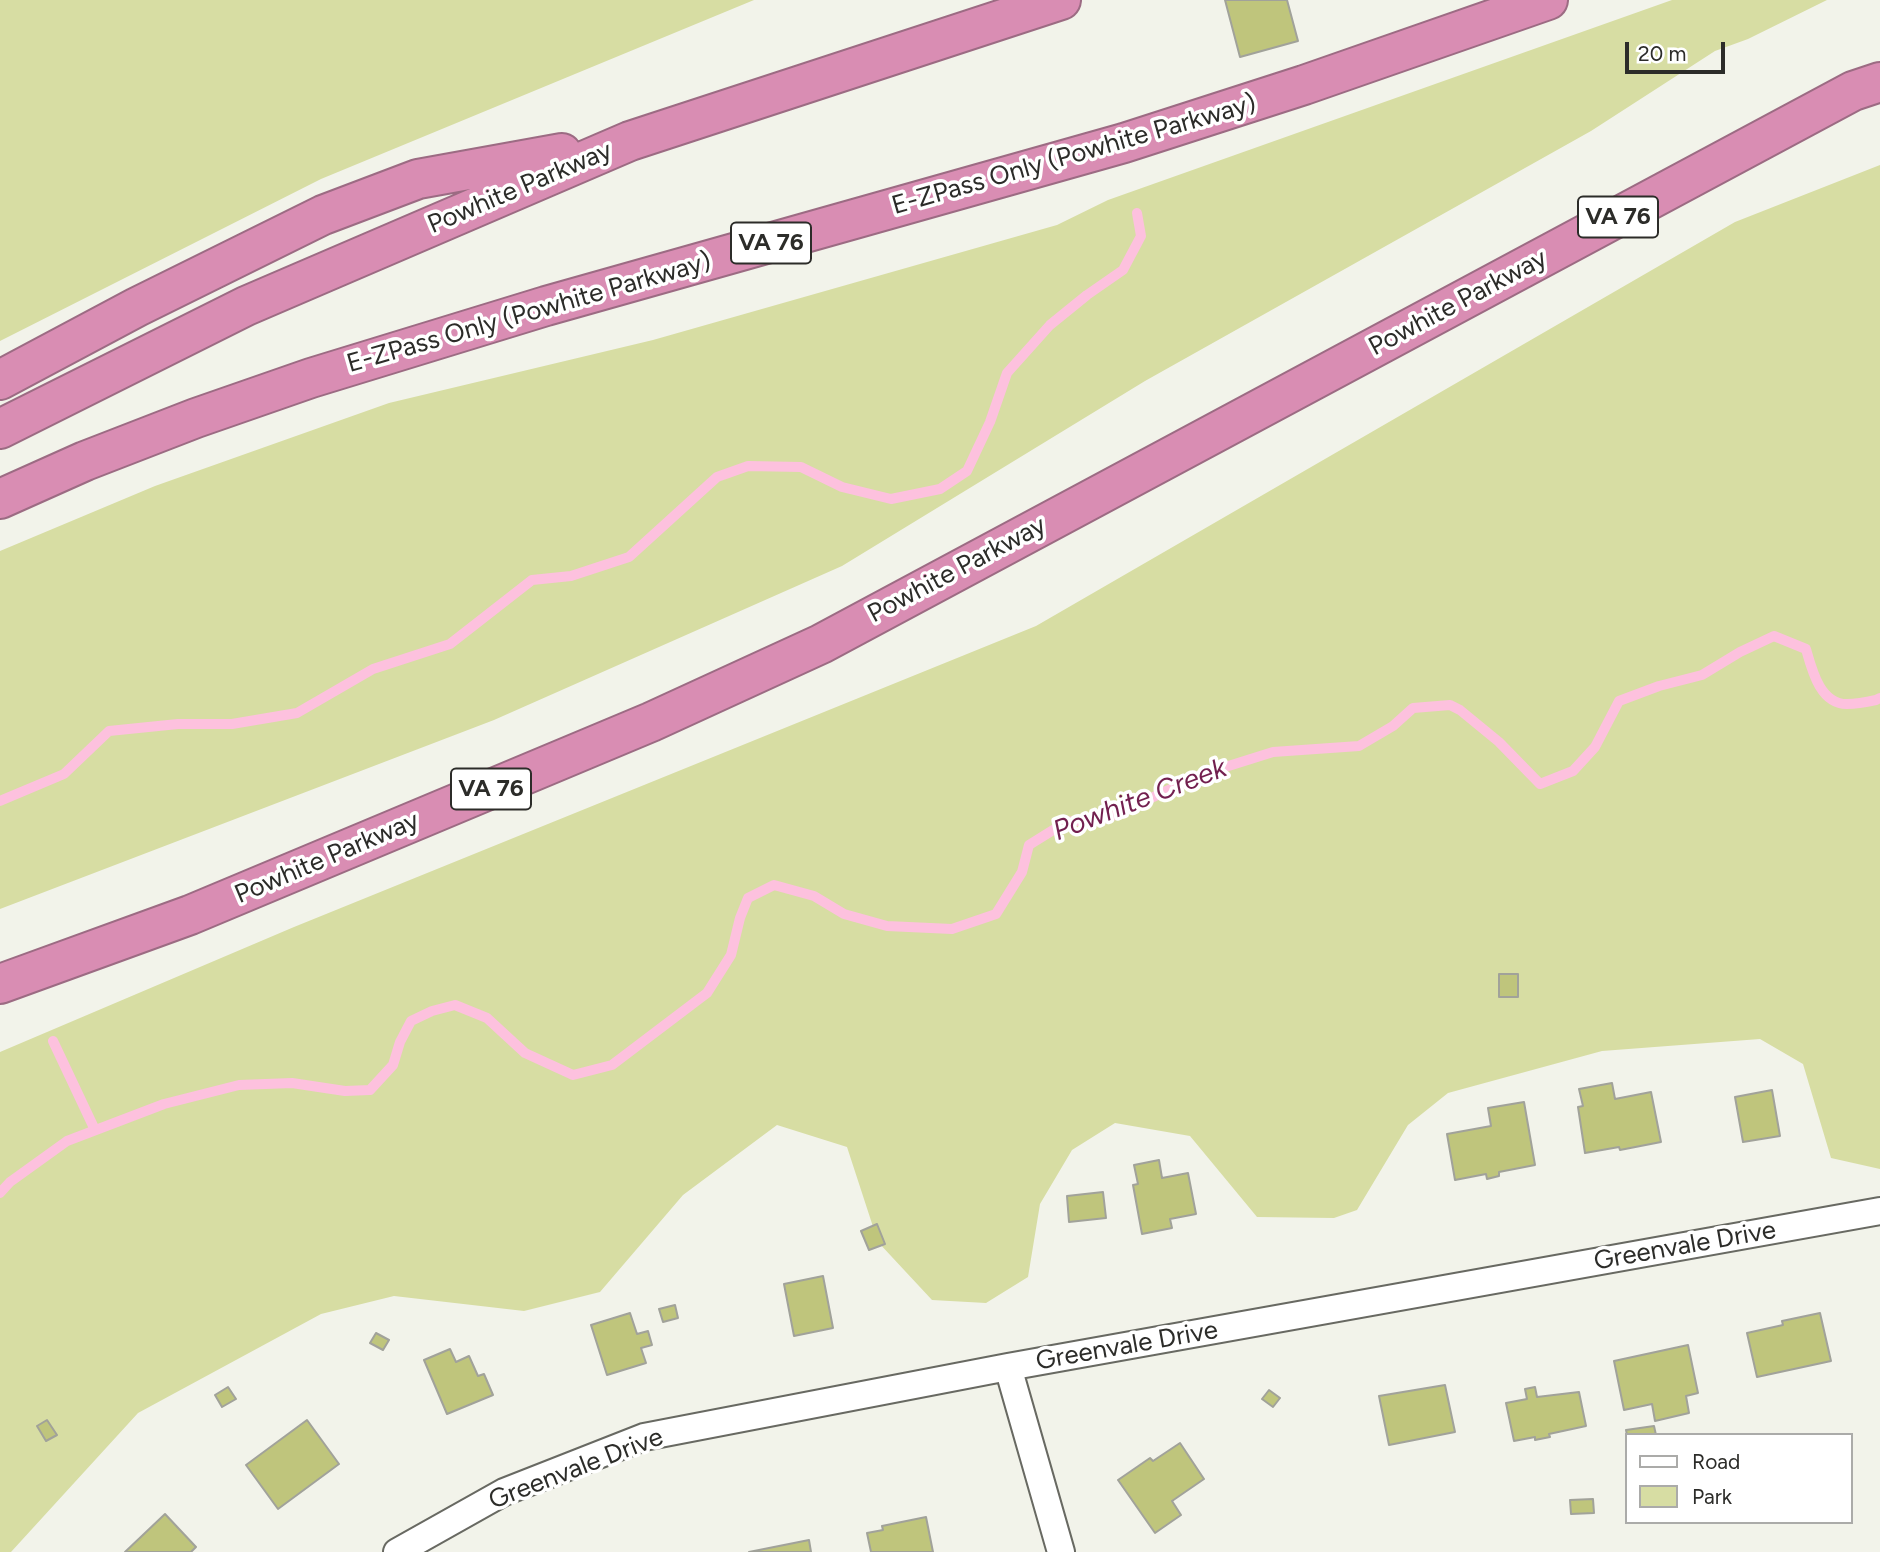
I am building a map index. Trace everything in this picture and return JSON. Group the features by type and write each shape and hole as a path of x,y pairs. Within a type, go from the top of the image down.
{"highway":[{"name":"Powhite Parkway","path":"0,429 246,306 630,141 1061,0"},
{"name":"E-ZPass Only (Powhite Parkway)","path":"0,499 85,461 172,427 311,378 546,306 1124,143 1304,85 1548,0"},
{"name":"Powhite Parkway","path":"0,984 190,915 651,722 821,643 1871,81"},
{"path":"0,380 323,215 418,179 630,141"}],"street":[{"name":"Greenvale Drive","path":"397,1552 504,1492 644,1437 1008,1367 1880,1211"},
{"path":"1008,1367 1061,1552"}],"green space":[{"path":"0,0 754,0 321,179 0,341"},
{"path":"1672,0 1827,0 1748,39 1715,51 1591,131 1145,381 842,566 494,720 0,909 0,551 155,486 389,403 653,340 1057,225 1108,200"},
{"path":"1880,165 1880,1169 1831,1158 1803,1064 1760,1039 1602,1051 1448,1093 1408,1125 1357,1210 1334,1218 1257,1217 1190,1136 1115,1123 1072,1150 1040,1204 1028,1277 986,1303 932,1300 878,1242 847,1147 777,1125 683,1195 600,1292 524,1311 394,1296 321,1314 138,1413 11,1552 0,1552 0,1052 294,927 1036,626 1735,222"}],"building":[{"path":"1225,0 1287,0 1298,41 1240,57"},
{"path":"1499,974 1518,974 1518,997 1499,997"},
{"path":"1612,1083 1615,1099 1651,1092 1661,1142 1585,1153 1578,1107 1583,1106 1579,1089"},
{"path":"1772,1090 1780,1136 1743,1142 1735,1097"},
{"path":"1524,1102 1535,1165 1499,1172 1499,1176 1487,1179 1486,1174 1455,1180 1447,1134 1491,1126 1488,1108"},
{"path":"1159,1160 1162,1178 1188,1173 1196,1214 1170,1219 1172,1228 1142,1234 1133,1185 1138,1184 1134,1165"},
{"path":"1103,1192 1106,1218 1069,1222 1067,1196"},
{"path":"877,1224 885,1244 869,1250 861,1231"},
{"path":"823,1276 833,1328 794,1336 784,1284"},
{"path":"675,1305 678,1318 663,1322 659,1309"},
{"path":"630,1313 637,1334 648,1331 652,1345 641,1348 646,1363 607,1375 591,1325"},
{"path":"1820,1313 1831,1361 1757,1377 1747,1333 1783,1325 1782,1321"},
{"path":"376,1333 389,1340 383,1350 370,1343"},
{"path":"1688,1345 1698,1393 1686,1396 1689,1413 1655,1421 1652,1404 1624,1410 1614,1361"},
{"path":"450,1349 456,1362 469,1356 478,1376 484,1374 493,1395 447,1414 424,1360"},
{"path":"1445,1385 1455,1432 1389,1445 1379,1396"},
{"path":"228,1387 236,1399 222,1407 215,1395"},
{"path":"1535,1387 1537,1397 1579,1392 1586,1426 1549,1434 1550,1437 1514,1441 1506,1403 1527,1399 1525,1389"},
{"path":"1269,1390 1280,1398 1273,1407 1262,1399"},
{"path":"47,1420 57,1435 46,1441 37,1426"},
{"path":"307,1420 339,1464 278,1509 246,1465"},
{"path":"1654,1426 1656,1433 1627,1433 1626,1430"},
{"path":"1180,1443 1204,1479 1172,1501 1181,1515 1155,1533 1118,1480 1150,1458 1153,1461"},
{"path":"1593,1499 1594,1513 1571,1514 1570,1500"},
{"path":"165,1514 196,1547 191,1552 125,1552"},
{"path":"926,1517 933,1552 871,1552 867,1533 883,1530 882,1526"},
{"path":"809,1540 811,1552 749,1552"}],"waterway":[{"path":"0,801 64,774 109,731 178,724 232,724 297,713 373,669 450,644 532,580 571,576 629,557 717,477 748,466 801,467 842,487 891,499 940,489 967,471 990,422 1007,373 1050,325 1123,270 1141,236 1137,213"},
{"name":"Powhite Creek","path":"0,1193 10,1182 67,1141 164,1104 239,1085 292,1083 345,1091 370,1090 393,1065 400,1042 411,1021 432,1011 455,1005 487,1018 525,1053 573,1075 612,1065 707,993 731,955 748,898 774,885 814,896 844,914 887,926 952,929 996,914 1022,872 1029,845 1066,822 1108,818 1203,774 1273,752 1359,746 1393,726 1413,708 1450,705 1460,710 1499,742 1540,784 1573,771 1595,747 1619,701 1659,686 1702,675 1740,652 1774,636 1806,649 1819,684 1830,698 1847,704 1880,698"},
{"path":"53,1041 95,1130"}]}
